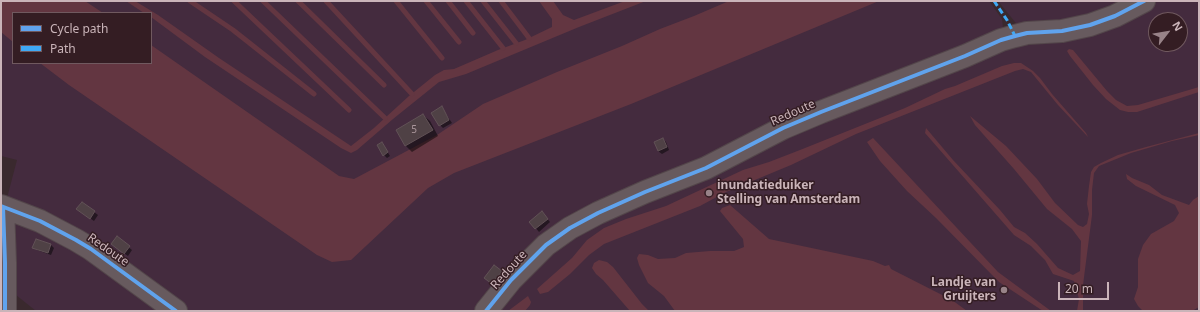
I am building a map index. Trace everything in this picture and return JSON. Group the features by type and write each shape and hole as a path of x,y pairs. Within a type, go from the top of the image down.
{"street":[{"name":"Redoute","path":"486,311 511,280 546,245 570,228 598,213 645,192 706,168 798,121 965,56 1001,40 1027,33 1062,31 1090,25 1115,16 1144,1"},
{"name":"Redoute","path":"2,207 40,221 76,240 91,249 176,311"},
{"path":"2,207 5,263 4,311"}],"shaded area":[{"path":"1,1 989,1 1002,19 1003,28 1001,33 623,196 481,311 182,311 7,198 17,160 1,156"},
{"path":"1,1 85,1 102,12 12,12 12,41 1,32"},
{"path":"126,1 135,1 158,15 219,58 351,146 435,75 444,70 454,69 525,40 552,27 552,19 539,1 553,1 563,15 574,20 625,1 646,1 466,74 439,82 357,150 351,153 341,148 205,57 152,18 152,12 142,12"},
{"path":"729,1 879,1 631,104 454,173 428,188 351,260 332,262 317,255 69,85 41,64 152,64 152,46 339,176 354,179 437,135 483,104"},
{"path":"998,1 1132,1 1094,19 1018,25"},
{"path":"1151,1 1199,1 1199,311 492,311 565,235 965,60"},
{"path":"1069,49 1073,50 1116,100 1127,106 1138,105 1199,87 1199,92 1137,112 1120,110 1106,99 1093,85 1070,56 1067,51"},
{"path":"1021,63 1040,78 1088,137 1058,105 1031,72 1023,69 1015,71 856,134 791,165 726,192 700,206 604,244 589,255 570,274 548,292 540,294 537,289 572,258 587,240 604,228 666,206 743,170 800,150 905,108 945,89 1002,66"},
{"path":"970,116 1006,146 1037,179 1055,203 1078,225 1083,227 1087,224 1089,214 1087,204 1091,172 1094,167 1118,155 1199,133 1199,135 1131,153 1099,166 1094,173 1092,215 1083,285 1083,311 1077,311 1079,299 1074,281 1053,274 1045,260 1031,246 1014,235 925,133 926,128 1014,227 1025,233 1037,244 1058,268 1073,275 1080,271 1081,241 1072,229 1047,209 975,125"},
{"path":"873,138 998,272 1051,311 1043,311 999,282 907,191 880,161 867,142"},
{"path":"1126,174 1149,185 1162,195 1189,205 1199,196 1199,307 1192,311 1143,311 1134,299 1138,287 1138,259 1143,245 1151,234 1174,221 1179,213 1175,205 1136,186 1127,179"},
{"path":"730,205 769,239 873,261 885,266 889,265 891,269 952,300 967,311 675,311 664,296 648,283 639,265 637,258 639,254 648,255 658,259 675,258 686,253 734,251 744,247 743,239 720,211 722,208"},
{"path":"1,212 30,221 168,311 36,311 1,283"},
{"path":"599,260 607,262 613,267 649,311 630,311 592,268 594,263"},
{"path":"528,296 531,302 525,311 508,311"}],"building":[{"path":"442,106 449,120 439,126 431,113"},
{"path":"423,114 433,130 405,146 396,130"},
{"path":"663,138 667,147 658,151 654,142"},
{"path":"382,142 388,152 383,156 377,145"},
{"path":"82,202 95,211 90,219 76,209"},
{"path":"542,211 548,219 535,229 529,222"},
{"path":"117,236 130,246 124,254 111,244"},
{"path":"36,239 51,244 48,253 32,248"},
{"path":"494,265 502,271 492,284 484,278"}],"waterway":[{"path":"190,1 233,30 314,94"},
{"path":"234,1 349,110"},
{"path":"263,1 385,118"},
{"path":"298,1 384,85"},
{"path":"326,1 412,94"},
{"path":"396,1 442,58"},
{"path":"426,1 459,42"},
{"path":"448,1 473,33"},
{"path":"466,1 503,48"},
{"path":"483,1 516,43"},
{"path":"501,1 529,38"}],"marked path":[{"path":"994,1 1007,20 1015,36"}],"cycle path":[{"path":"486,311 511,280 546,245 570,228 598,213 645,192 706,168 783,128 965,56 1001,40 1027,33 1062,31 1090,25 1115,16 1144,1"},
{"path":"1,206 40,221 76,240 91,249 176,311"},
{"path":"3,207 5,311"}],"place":[{"name":"inundatieduiker Stelling van Amsterdam","path":"709,193"},
{"name":"Landje van Gruijters","path":"1004,290"}]}
